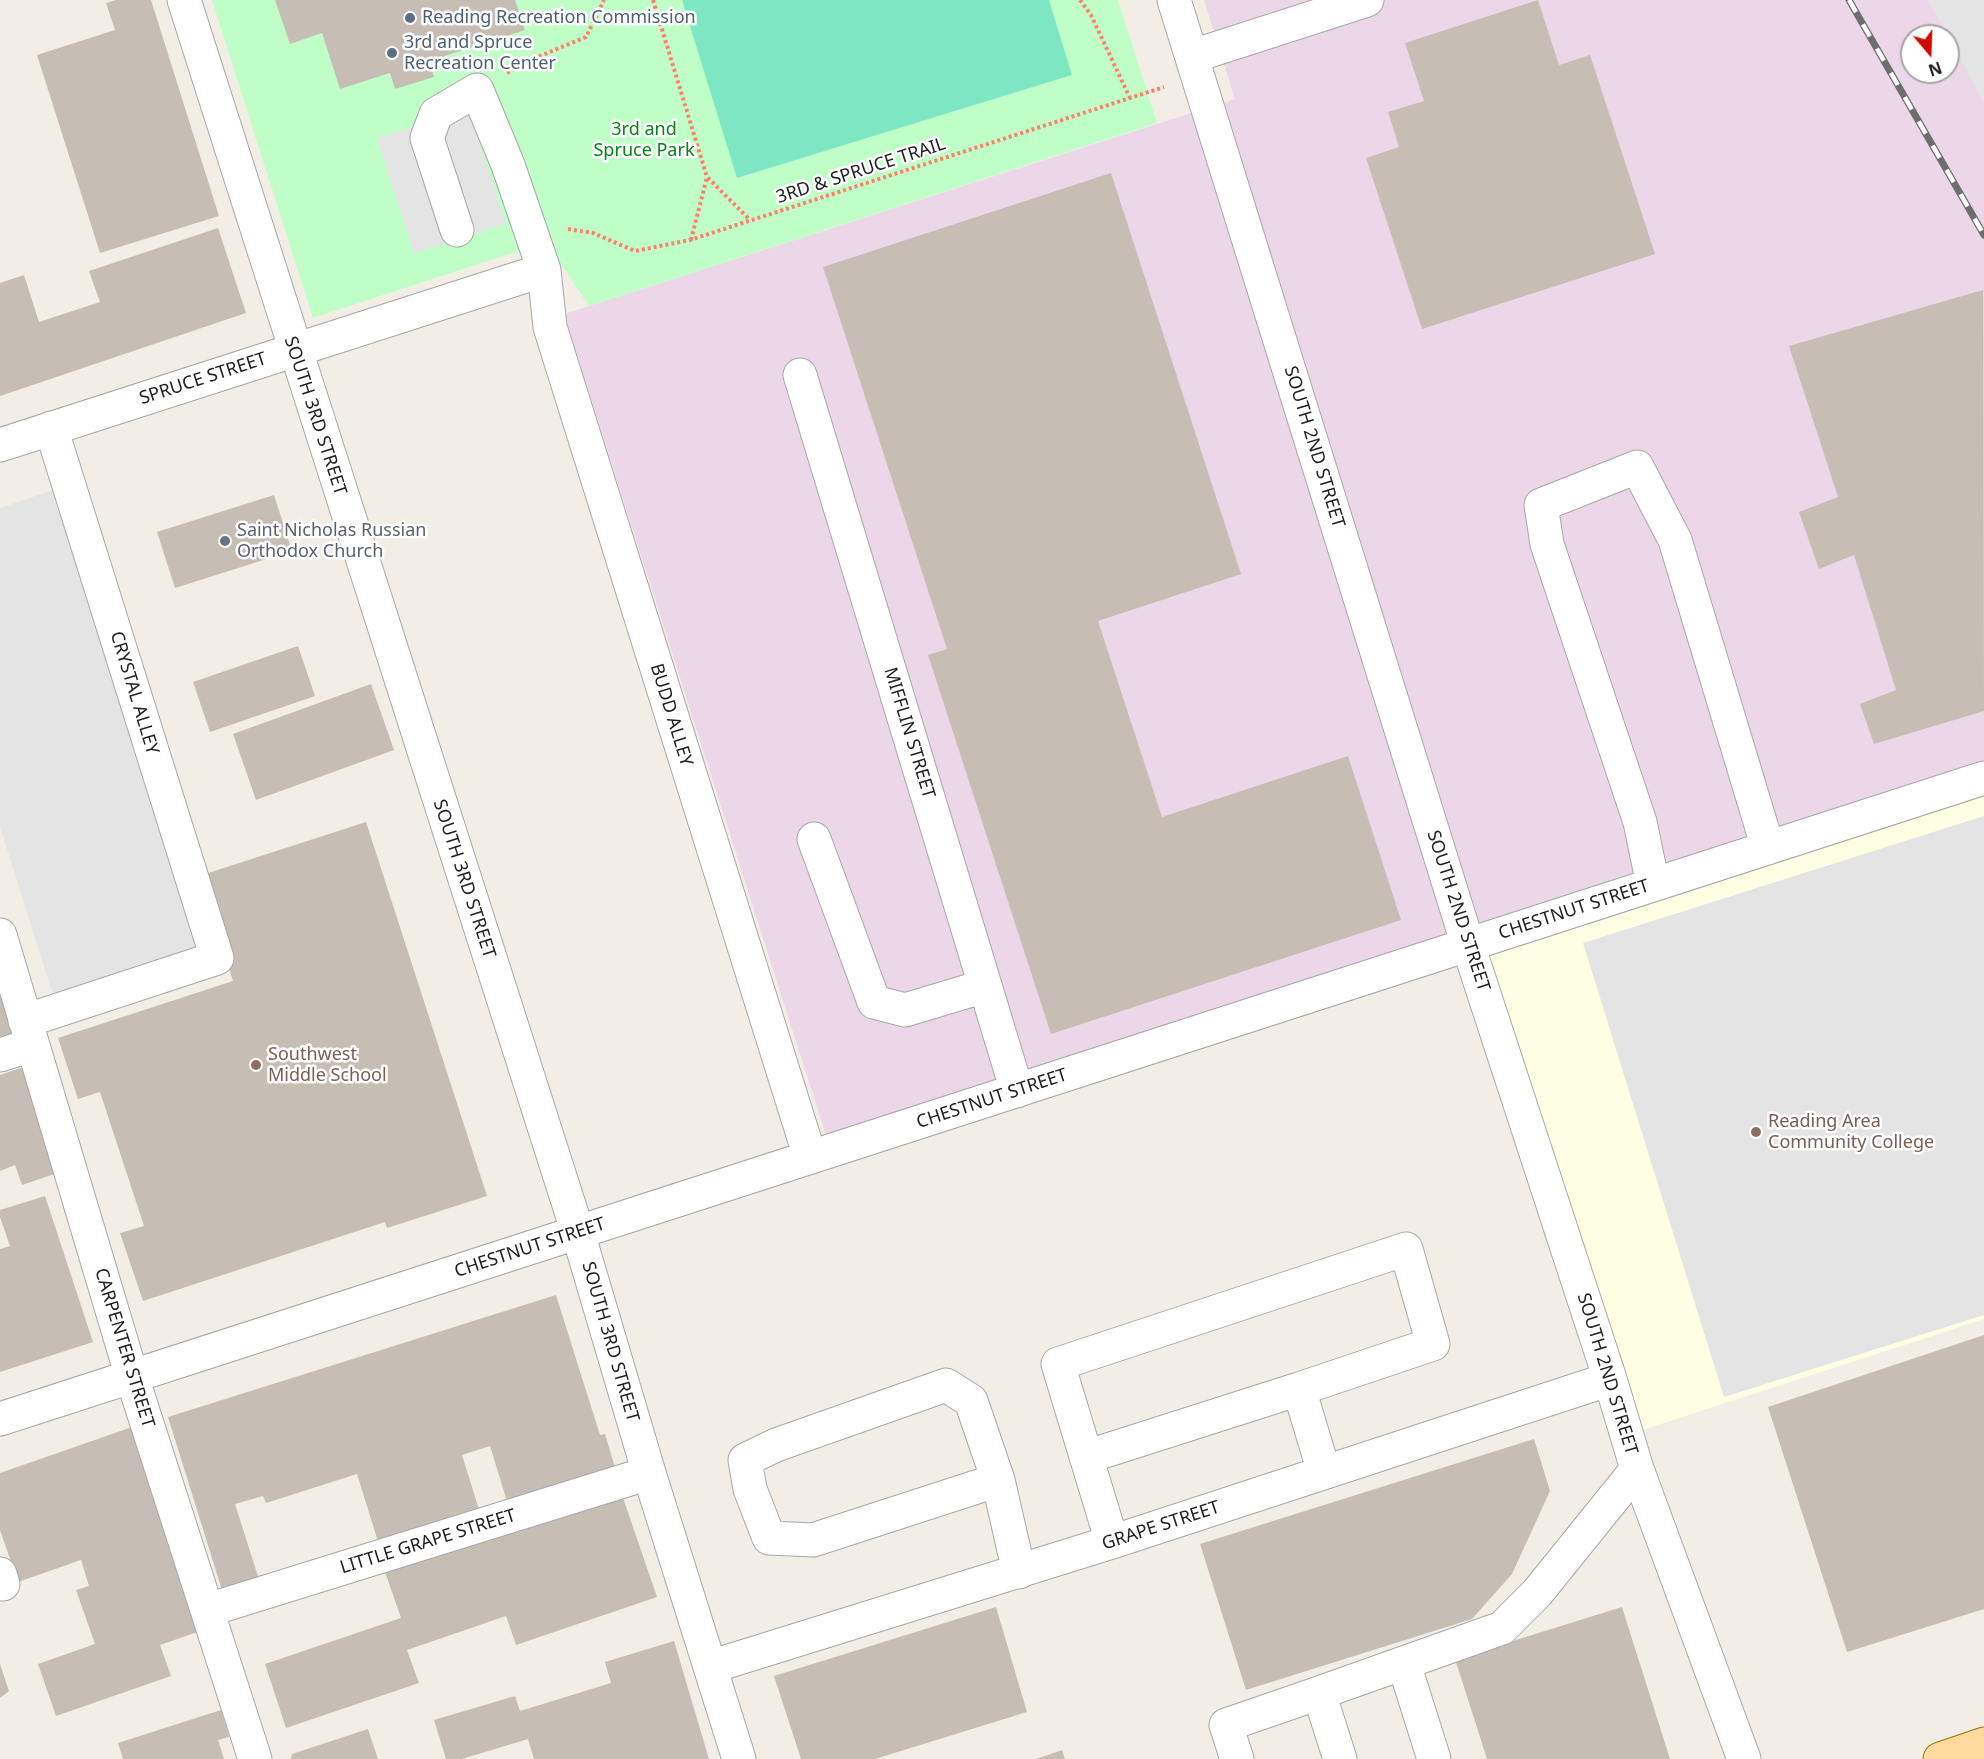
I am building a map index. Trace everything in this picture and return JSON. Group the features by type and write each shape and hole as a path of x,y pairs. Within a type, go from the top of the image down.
{"main road":[{"path":"1940,1759 1984,1744"}],"street":[{"name":"SOUTH 3RD STREET","path":"184,0 578,1233 649,1473 739,1759"},
{"name":"SOUTH 2ND STREET","path":"1174,0 1468,945 1610,1379 1637,1469 1744,1759"},
{"path":"1196,66 1367,0"},
{"name":"BUDD ALLEY","path":"477,90 508,165 544,270 550,327 810,1157"},
{"path":"457,230 427,138 436,114 477,90"},
{"name":"SPRUCE STREET","path":"0,445 544,270"},
{"name":"MIFFLIN STREET","path":"800,375 1017,1091"},
{"name":"CRYSTAL ALLEY","path":"29,1033 217,958 51,428"},
{"path":"1653,885 1640,822 1547,544 1541,505 1637,467 1675,540 1768,848"},
{"name":"CHESTNUT STREET","path":"0,1419 1984,778"},
{"path":"814,839 874,1002 905,1010 985,986"},
{"name":"CARPENTER STREET","path":"0,935 132,1377 255,1759"},
{"path":"0,1055 29,1033"},
{"path":"1086,1457 1433,1344 1406,1249 1058,1364 1086,1457 1112,1542"},
{"name":"GRAPE STREET","path":"710,1667 1019,1572 1610,1379"},
{"path":"998,1480 813,1540 769,1538 750,1489 745,1460 776,1444 945,1385 970,1401 998,1480 1019,1572"},
{"path":"1299,1389 1324,1472"},
{"path":"1237,1759 1226,1725 1502,1628 1537,1593 1637,1469"},
{"name":"LITTLE GRAPE STREET","path":"208,1610 649,1473"},
{"path":"1404,1664 1434,1759"},
{"path":"1319,1693 1340,1759"}],"path":[{"path":"477,90 528,61 586,37 604,0"},
{"path":"653,0 707,177 750,220"},
{"path":"1080,0 1091,15 1130,98"},
{"name":"3RD & SPRUCE TRAIL","path":"528,224 593,233 635,251 690,240 1130,98 1196,66"},
{"path":"690,240 707,177"}],"shaded area":[{"path":"1204,0 1984,0 1984,778 831,1151 564,314 1235,99"},
{"path":"1928,0 1984,0 1984,103 1960,58 1960,24 1941,24"},
{"path":"469,109 506,224 414,253 377,138"},
{"path":"56,489 207,971 61,1020 0,827 0,508"},
{"name":"Reading Area Community College","path":"1984,778 1984,1319 1627,1435 1468,945"},
{"name":"Reading Area Community College","path":"1984,816 1984,1315 1724,1397 1583,943"}],"green space":[{"name":"3rd and Spruce Park","path":"212,0 1118,0 1157,123 589,306 546,242 313,318"},
{"path":"682,0 1049,0 1072,75 737,178"}],"building":[{"path":"116,0 151,0 219,216 100,253 37,55 115,30 106,3"},
{"name":"3rd and Spruce Recreation Center","path":"275,0 515,0 525,30 429,61 434,77 395,89 390,73 340,89 322,33 290,44"},
{"path":"1538,0 1559,65 1590,55 1655,254 1422,329 1366,158 1399,147 1388,112 1424,101 1405,43"},
{"path":"1111,173 1241,574 1098,621 1162,817 1348,756 1401,920 1051,1034 928,655 947,649 823,267"},
{"path":"218,228 246,313 0,396 0,283 24,275 39,322 100,302 89,271"},
{"path":"1983,290 1984,711 1874,744 1860,704 1896,690 1854,555 1819,569 1799,512 1838,497 1789,346"},
{"name":"Saint Nicholas Russian Orthodox Church","path":"274,495 292,551 175,588 157,532"},
{"path":"298,646 315,696 210,732 193,682"},
{"path":"371,684 394,750 256,800 233,734"},
{"name":"Southwest Middle School","path":"366,822 487,1196 387,1228 385,1222 143,1301 120,1233 144,1226 100,1092 78,1099 58,1038 233,981 199,876"},
{"path":"0,974 22,1035 0,1043"},
{"path":"33,1064 69,1169 22,1185 15,1165 0,1171 0,1075"},
{"path":"45,1196 93,1342 0,1372 0,1249 10,1246 0,1217 0,1210"},
{"path":"556,1295 600,1435 605,1434 617,1474 509,1508 490,1446 462,1455 481,1516 380,1548 357,1474 266,1503 263,1496 235,1504 263,1592 226,1603 168,1417"},
{"path":"1984,1335 1984,1609 1847,1652 1768,1407"},
{"path":"135,1426 206,1629 160,1645 171,1676 56,1716 38,1664 95,1644 76,1590 89,1586 81,1560 18,1582 0,1530 0,1473"},
{"path":"1534,1439 1550,1491 1512,1574 1472,1619 1246,1690 1200,1544"},
{"path":"620,1489 657,1597 516,1645 506,1616 407,1650 419,1683 286,1728 265,1664 401,1618 384,1569"},
{"path":"996,1607 1027,1712 875,1759 801,1759 774,1676"},
{"path":"1622,1607 1670,1759 1487,1759 1455,1659"},
{"path":"674,1641 709,1759 534,1759 528,1739 462,1759 446,1759 434,1720 515,1696 520,1711 611,1683 605,1662"},
{"path":"0,1664 9,1691 0,1698"},
{"path":"221,1710 229,1737 218,1740 224,1759 123,1759 118,1743"},
{"path":"368,1729 378,1759 291,1759 292,1754"},
{"path":"1062,1750 1065,1759 1036,1759"}],"railway":[{"path":"1849,0 1984,235"}],"place":[{"name":"Reading Recreation Commission","path":"410,18"},
{"name":"3rd and Spruce Recreation Center","path":"392,53"},
{"name":"Saint Nicholas Russian Orthodox Church","path":"225,541"},
{"name":"Southwest Middle School","path":"256,1065"},
{"name":"Reading Area Community College","path":"1756,1132"}]}
